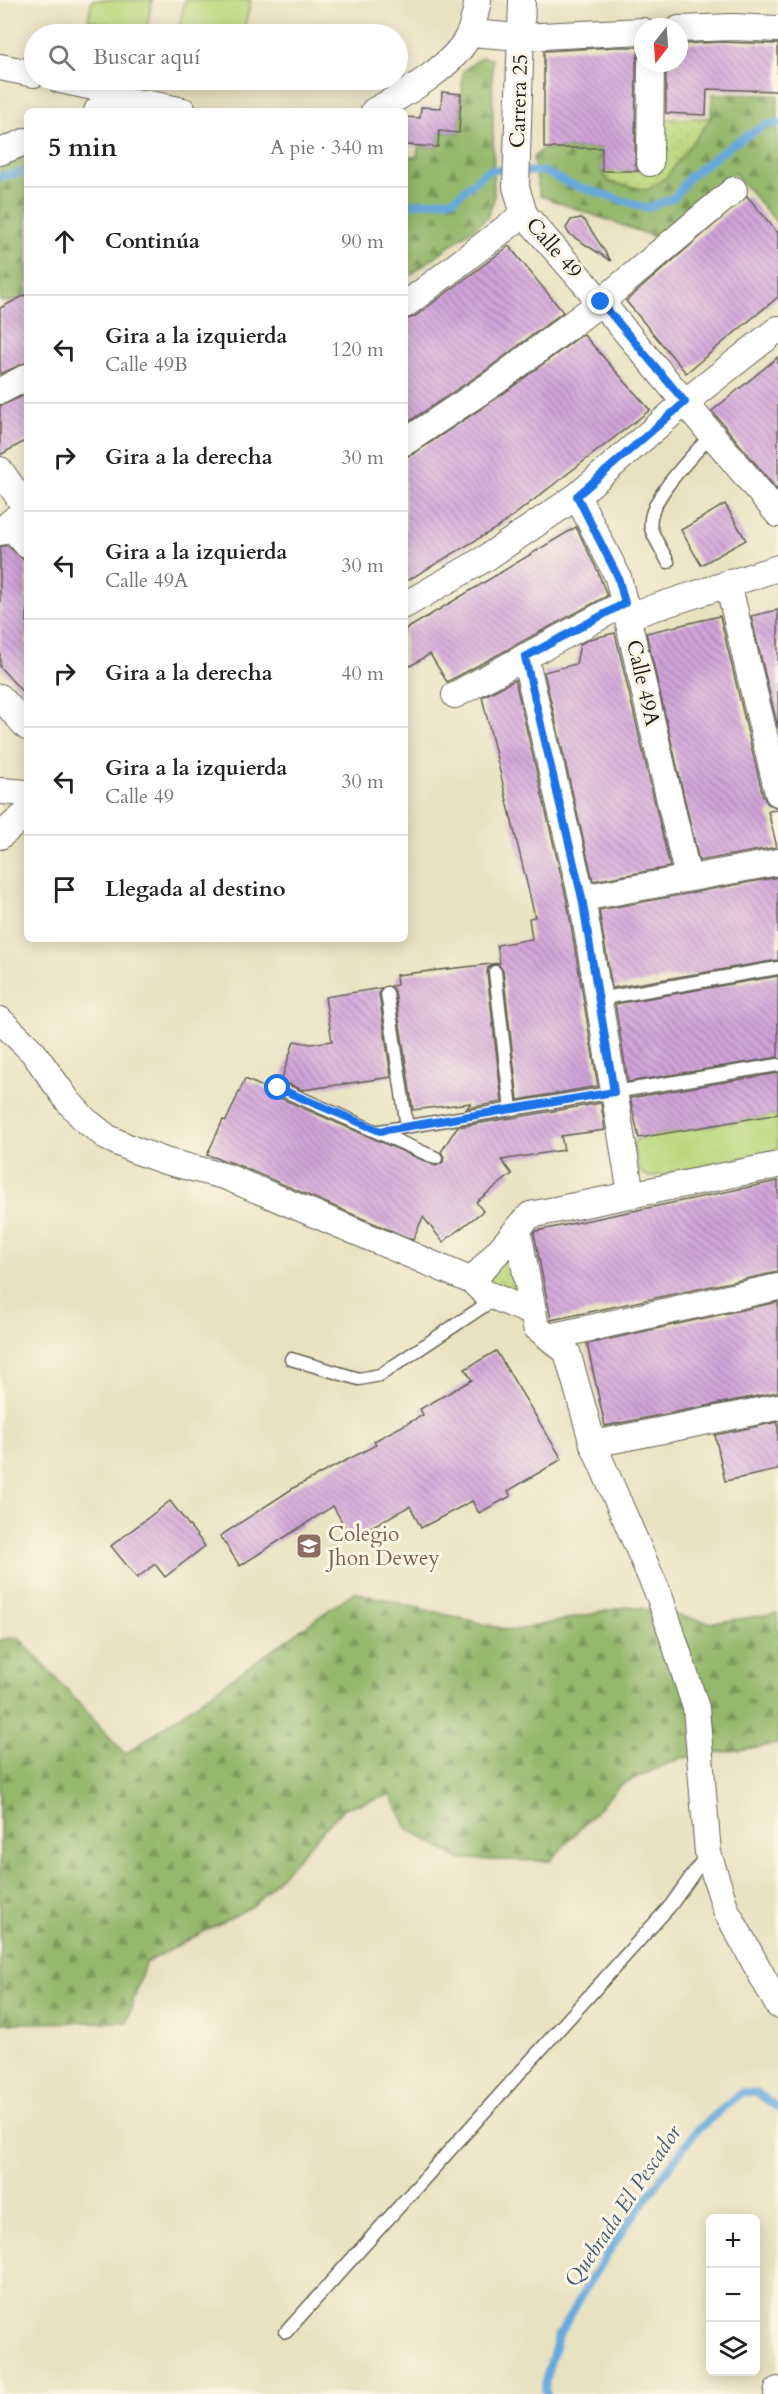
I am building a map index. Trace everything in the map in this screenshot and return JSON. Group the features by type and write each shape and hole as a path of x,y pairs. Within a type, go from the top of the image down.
{"street":[{"path":"380,108 409,92 454,55 470,33 478,0"},
{"name":"Carrera 25","path":"519,201 517,146 522,0"},
{"path":"688,29 733,27 778,29"},
{"path":"470,33 520,37 634,31"},
{"path":"0,67 24,72"},
{"path":"650,163 651,72"},
{"path":"108,90 127,101 171,108"},
{"path":"106,108 127,101"},
{"path":"0,152 24,142"},
{"path":"408,440 495,382 601,302 734,190"},
{"path":"408,302 519,201"},
{"name":"Calle 49","path":"519,201 778,514"},
{"path":"408,603 486,558 577,496 685,402 778,329"},
{"path":"0,391 24,379"},
{"path":"0,470 24,538"},
{"name":"Calle 49A","path":"577,496 618,577 688,878"},
{"path":"455,694 525,657 626,610 728,584 778,568"},
{"path":"728,584 778,793"},
{"path":"525,657 582,898 631,1194"},
{"path":"0,697 24,724"},
{"path":"0,791 24,793"},
{"path":"0,836 24,816"},
{"path":"582,898 778,862"},
{"path":"0,1020 33,1052 68,1101 85,1120 108,1138 165,1161 227,1177 472,1281 485,1293 533,1313"},
{"path":"472,1281 530,1215 778,1165"},
{"path":"518,1231 536,1327 567,1352 593,1444 660,1598 696,1708 708,1853 726,1910 778,2005"},
{"path":"549,1337 778,1287"},
{"path":"593,1444 778,1407"}],"lane":[{"path":"668,562 651,527 653,508 669,484 712,434"},
{"path":"598,999 778,968"},
{"path":"495,972 512,1109"},
{"path":"387,993 407,1127"},
{"path":"380,1131 778,1065"},
{"path":"278,1088 380,1131 436,1158"},
{"path":"291,1359 359,1379 380,1375 497,1298"},
{"path":"286,2332 671,1905 708,1853"}],"green space":[{"path":"92,0 152,0 148,24 107,24 88,20"},
{"path":"185,0 251,0 245,24 180,24"},
{"path":"482,57 492,59 494,200 487,218 408,277 408,156 417,157 418,146 438,147 439,131 459,133 463,71"},
{"path":"712,94 778,95 778,224 734,173 655,237 540,196 533,157 544,148 602,148 602,171 609,182 647,190 711,118"},
{"path":"711,118 666,177 647,190 609,182 602,171 658,171 660,119"},
{"path":"24,157 24,296 12,302 0,301 0,165"},
{"path":"778,1114 778,1151 650,1177 640,1172 632,1144 639,1138"},
{"path":"504,1257 511,1258 518,1289 509,1293 485,1281"},
{"path":"354,1592 512,1631 630,1606 713,1623 778,1613 778,1744 681,1758 620,1785 550,1861 459,1859 407,1828 391,1795 344,1808 253,1906 145,1963 127,2022 0,2023 0,1640 18,1637 125,1754"}],"building":[{"path":"688,44 778,44 778,91 707,89 706,115 666,113 666,72 688,72"},
{"path":"634,47 635,163 638,171 602,171 602,148 544,148 544,51"},
{"path":"442,92 461,94 459,133 439,131 438,147 408,145 408,117 420,118 421,107 441,108"},
{"path":"747,196 778,233 778,297 686,373 626,301"},
{"path":"581,218 611,261 569,234 566,228 571,220"},
{"path":"509,246 563,312 486,370 408,422 408,319 414,317"},
{"path":"24,296 24,363 0,374 0,308"},
{"path":"583,334 650,410 500,526 408,580 408,456 503,394"},
{"path":"778,357 778,491 712,411"},
{"path":"24,395 24,442 0,455 0,406"},
{"path":"725,504 746,540 701,565 681,530"},
{"path":"576,527 607,596 447,682 430,654 408,667 408,628"},
{"path":"7,545 24,560 24,694 0,667 0,547"},
{"path":"778,610 778,728 751,616"},
{"path":"720,616 763,796 768,804 778,808 778,810 768,811 777,847 699,861 646,633"},
{"path":"615,633 670,867 593,881 544,672 576,664 580,644"},
{"path":"515,680 567,901 598,1086 518,1100 503,971 499,965 493,964 488,968 487,973 502,1102 467,1108 471,1103 413,1110 395,992 391,986 397,985 396,975 500,963 497,945 532,939 529,918 535,917 482,697"},
{"path":"778,877 778,960 612,988 599,910"},
{"path":"778,976 778,1057 628,1082 615,1004"},
{"path":"381,988 379,994 391,1077 303,1090 281,1081 294,1041 311,1044 332,1041 325,997"},
{"path":"778,1073 778,1114 639,1138 630,1098"},
{"path":"245,1079 270,1090 275,1096 436,1166 443,1162 444,1157 441,1152 457,1127 601,1103 605,1130 561,1136 564,1150 501,1160 512,1174 476,1202 483,1211 443,1242 423,1217 413,1240 233,1163 207,1155"},
{"path":"778,1181 778,1272 551,1320 534,1233 536,1231"},
{"path":"778,1302 778,1392 605,1426 587,1344"},
{"path":"496,1351 562,1459 508,1491 511,1496 479,1513 472,1501 421,1528 410,1506 351,1538 333,1506 240,1566 220,1536 295,1487 376,1445 374,1441 423,1415 420,1409 472,1380 465,1369"},
{"path":"778,1422 778,1470 725,1481 715,1435"},
{"path":"170,1501 205,1546 165,1577 155,1564 137,1578 111,1546"}],"waterway":[{"path":"408,203 454,199 488,170 545,172 570,184 647,208 675,197 689,177 733,144 765,125 778,123"},
{"path":"0,176 24,172"},
{"name":"Quebrada El Pescador","path":"547,2394 545,2391 546,2378 558,2337 591,2279 626,2226 695,2132 742,2092 757,2093 778,2108"}],"place":[{"name":"Colegio Jhon Dewey","path":"309,1546"}],"route":[{"path":"278,1088 380,1131 614,1092 582,898 525,657 625,603 618,577 577,496 685,402 601,302"}]}
